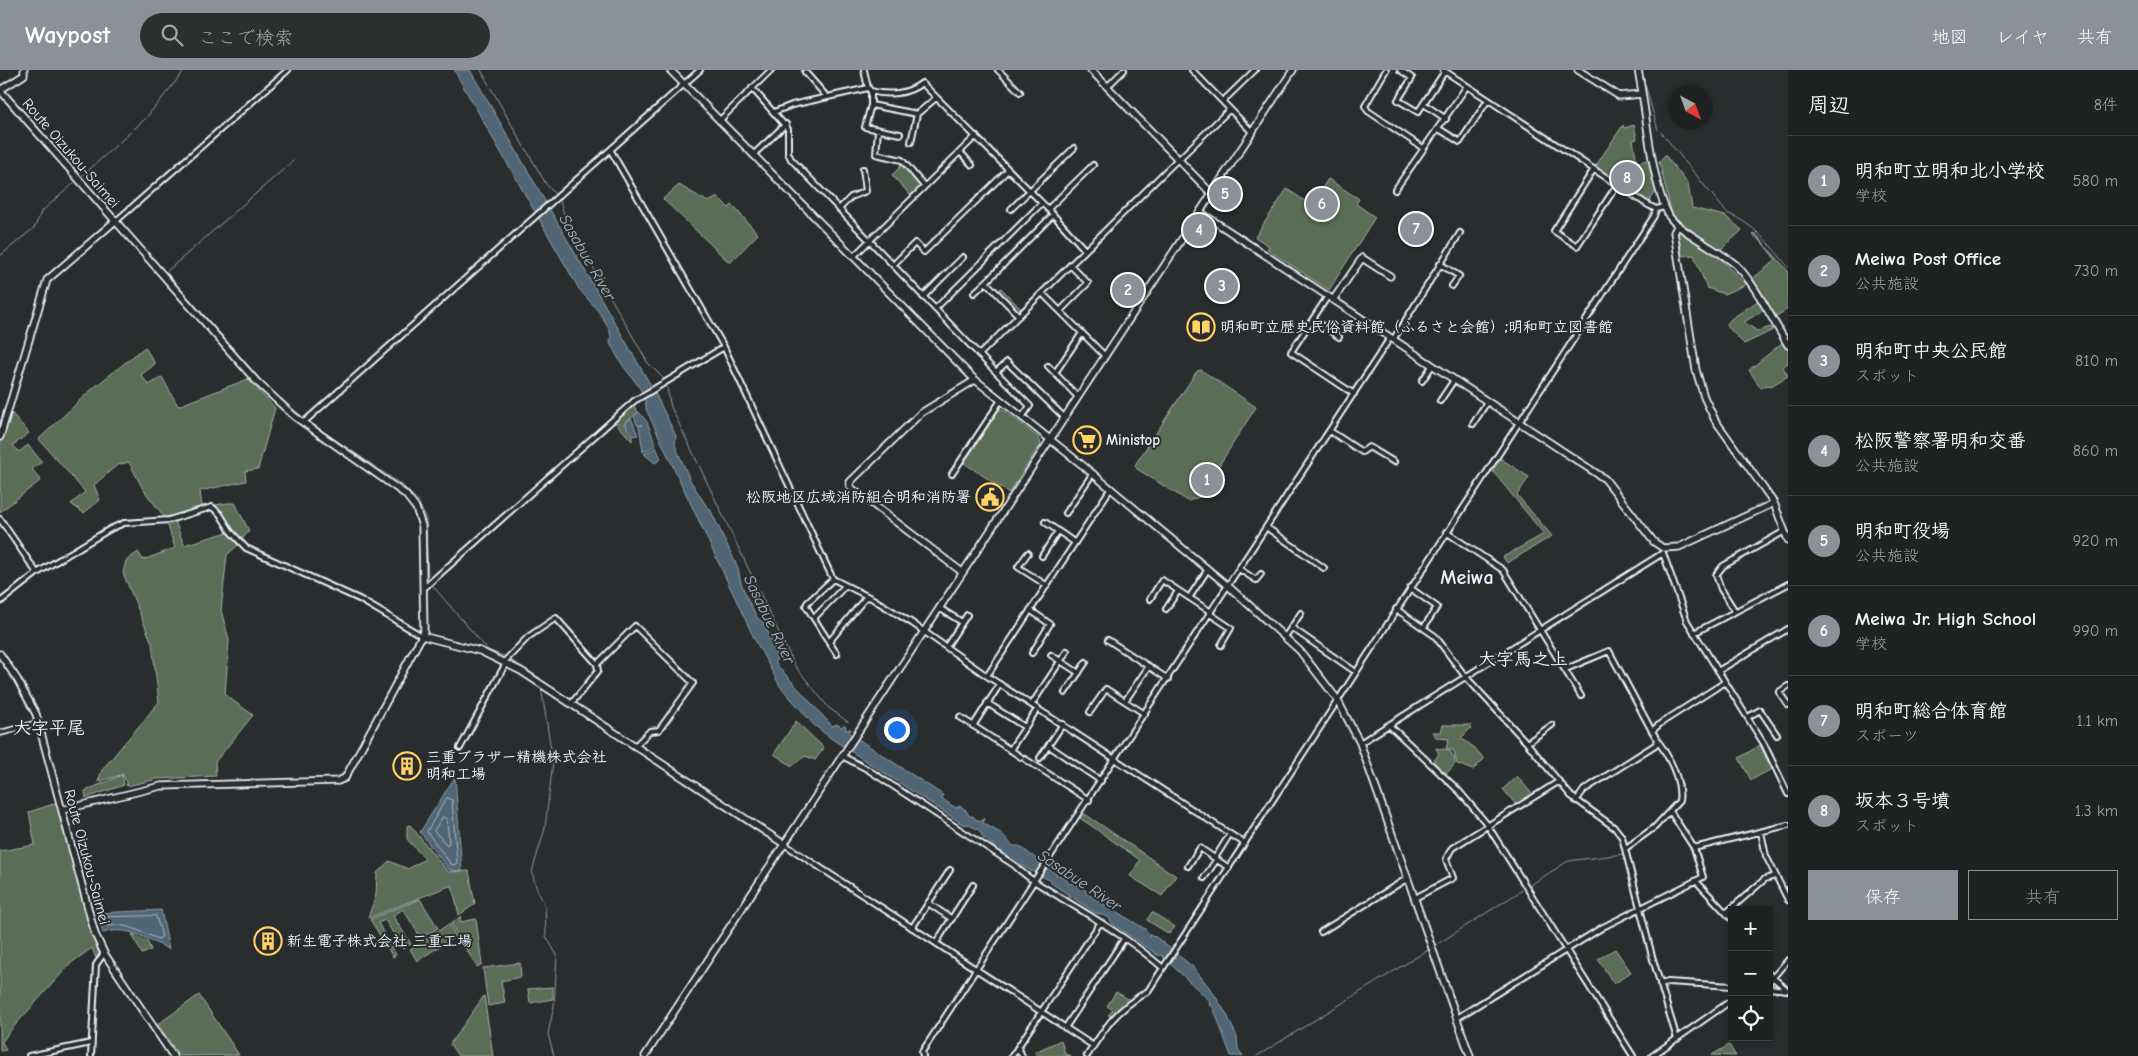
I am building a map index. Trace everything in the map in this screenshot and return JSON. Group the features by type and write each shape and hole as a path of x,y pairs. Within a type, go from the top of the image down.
{"street":[{"name":"Route Oizukou-Saimei","path":"0,437 46,283 114,222 0,90 24,75 24,70"},
{"path":"62,810 161,786 343,780 425,630 428,585 422,531 417,512 405,494 385,475 284,409 257,382 114,222 288,70"},
{"path":"670,70 976,380 1093,473 1208,569 1285,637 1309,661 1337,698 1360,743 1470,1056"},
{"path":"305,421 554,202 700,70"},
{"path":"720,120 771,70"},
{"path":"864,70 870,90 871,105 865,127 900,134"},
{"path":"998,70 1020,92"},
{"path":"1002,74 1006,70"},
{"path":"1091,70 1212,194"},
{"path":"1107,87 1124,70"},
{"path":"1193,70 1252,132"},
{"path":"1222,101 1255,70"},
{"path":"646,1056 1293,70"},
{"path":"1386,70 1365,106 1368,111 1423,148"},
{"path":"1400,70 1412,78 1398,100 1418,112 1444,71 1656,209"},
{"path":"1578,70 1614,94 1624,96 1642,94"},
{"path":"1638,70 1653,158 1669,216 1678,226 1722,254 1738,267 1788,345"},
{"path":"805,72 827,97"},
{"path":"774,112 792,105 870,90 884,95 914,90 922,83 1048,209 1052,216 1086,250"},
{"path":"1395,190 1423,148 1427,147 1467,86"},
{"path":"752,88 786,124 789,133 788,153 791,159 1030,406 1022,416"},
{"path":"911,142 917,114 936,98"},
{"path":"1439,129 1460,142 1488,100"},
{"path":"1424,104 1446,118"},
{"path":"871,105 917,114"},
{"path":"979,355 1230,109"},
{"path":"753,155 786,124"},
{"path":"878,130 876,154 902,160 924,186"},
{"path":"853,257 976,136"},
{"path":"1012,209 1074,148"},
{"path":"611,151 724,347 834,579 868,596 987,676 1244,843"},
{"path":"960,152 972,165"},
{"path":"1048,209 1093,166"},
{"path":"839,209 851,197 866,191 863,169"},
{"path":"1594,169 1554,231 1577,246 1618,185"},
{"path":"893,265 915,244 924,252 1008,170"},
{"path":"935,309 1042,204"},
{"path":"1656,209 1665,206"},
{"path":"1087,1056 1103,1029 1127,1003 1148,991 1337,698 1654,216 1656,209"},
{"path":"1200,212 1609,483 1663,551 1685,615 1694,633 1748,717 1788,794"},
{"path":"974,293 1052,216"},
{"path":"1678,226 1674,232 1696,370 1704,397 1721,428 1774,503 1788,540"},
{"path":"923,1056 922,1052 1460,233"},
{"path":"923,297 963,257"},
{"path":"1354,394 1291,352 1313,320 1362,258 1390,276"},
{"path":"1440,264 1459,276 1452,286"},
{"path":"1060,311 1088,283 1070,265"},
{"path":"986,282 1019,316"},
{"path":"1042,293 1105,356"},
{"path":"1313,320 1339,337"},
{"path":"1055,374 1082,333"},
{"path":"428,585 635,400 724,347"},
{"path":"996,372 1007,362 1064,417"},
{"path":"1048,366 1078,396"},
{"path":"1422,381 1432,366"},
{"path":"962,572 850,487 850,482 921,413 976,380"},
{"path":"1440,401 1454,380"},
{"path":"952,474 1001,400"},
{"path":"1473,424 1487,402"},
{"path":"1330,431 1362,452 1369,446 1394,462"},
{"path":"1066,513 1093,473"},
{"path":"987,676 1111,488"},
{"path":"1360,743 1663,551 1679,547 1774,503"},
{"path":"0,602 37,573 88,541 124,523 169,520 212,507 220,514 231,532 246,548 359,598 422,636 472,648 506,660 1092,1045"},
{"path":"0,519 37,573"},
{"path":"1045,522 1074,542"},
{"path":"1266,527 1324,568"},
{"path":"1042,556 1058,531"},
{"path":"1446,532 1503,570 1581,696"},
{"path":"1735,611 1721,589 1716,575 1723,566 1785,532"},
{"path":"1028,553 1018,567 1046,585"},
{"path":"1191,595 1208,569"},
{"path":"1239,569 1256,580 1261,574"},
{"path":"834,579 806,606 815,617 837,654"},
{"path":"1150,598 1162,580 1231,628 1221,646"},
{"path":"1694,633 1788,584"},
{"path":"815,617 845,586"},
{"path":"1410,588 1437,607 1424,627"},
{"path":"1166,609 1178,591"},
{"path":"829,642 868,596"},
{"path":"939,608 962,622"},
{"path":"1396,609 1435,636 1465,676 1527,743 1558,782 1576,801 1614,828 1626,848 1639,909 1677,1038"},
{"path":"1030,610 1050,624 1032,653"},
{"path":"946,647 967,614"},
{"path":"1285,637 1302,614"},
{"path":"460,748 506,660 528,637 556,618 598,664 598,671 571,704"},
{"path":"598,664 635,626 693,683 659,730 650,731 635,746"},
{"path":"1292,628 1353,670"},
{"path":"1718,671 1788,629"},
{"path":"1108,640 1168,679"},
{"path":"1032,704 1067,651"},
{"path":"1566,669 1609,651 1672,765 1679,790 1679,801 1641,838 1626,848"},
{"name":"Route Oizukou-Saimei","path":"0,654 32,707 38,724 93,929 104,953 173,1056"},
{"path":"1051,655 1079,673"},
{"path":"1065,693 1086,662"},
{"path":"1125,701 1149,666"},
{"path":"1652,731 1726,682"},
{"path":"973,726 1000,684"},
{"path":"1788,686 1779,692 1788,705"},
{"path":"1090,712 1106,689 1144,714"},
{"path":"987,703 1025,727"},
{"path":"1010,750 1038,708"},
{"path":"1748,717 1760,710 1777,735"},
{"path":"960,717 1089,800"},
{"path":"0,733 38,724"},
{"path":"1040,758 1063,724"},
{"path":"1389,725 1459,791 1488,826 1633,1056"},
{"path":"1527,743 1552,725"},
{"path":"1576,801 1584,790 1611,774 1658,741"},
{"path":"1048,746 1102,780"},
{"path":"842,756 867,769 1014,866 1035,882 1060,896 1124,939 1162,968"},
{"path":"1415,898 1453,878 1447,865 1448,854 1452,848 1558,782"},
{"path":"1457,1018 1566,950 1639,909 1703,877 1695,847 1670,811"},
{"path":"1695,847 1761,833 1788,825"},
{"path":"1761,833 1766,856 1788,900"},
{"path":"1204,878 1230,834"},
{"path":"1188,866 1200,848 1229,868"},
{"path":"912,928 950,870"},
{"path":"1696,881 1726,913 1765,879 1775,876"},
{"path":"1321,932 1408,878"},
{"path":"936,943 973,885"},
{"path":"928,903 952,919"},
{"path":"1012,1056 1100,924"},
{"path":"1065,1028 1124,939"},
{"path":"91,1056 96,965 104,953"},
{"path":"1788,960 1773,977 1788,991"},
{"path":"1660,984 1668,982 1728,986"},
{"path":"1773,989 1788,991"},
{"path":"1652,1056 1728,1003"},
{"path":"29,1056 91,1043"},
{"path":"1018,1047 1022,1056"}],"green space":[{"path":"1623,125 1624,128 1634,125 1637,139 1633,140 1637,162 1649,160 1657,190 1648,203 1595,167"},
{"path":"1665,155 1688,184 1692,208 1725,216 1742,230 1716,254 1744,283 1751,280 1776,260 1761,241 1753,235 1755,233 1788,271 1788,309 1773,318 1767,308 1744,322 1757,331 1771,327 1773,330 1744,344 1726,325 1731,319 1761,299 1752,282 1724,294 1707,288 1694,255 1682,256 1677,222 1671,211 1659,161"},
{"path":"903,164 922,187 912,197 892,175"},
{"path":"1328,179 1359,199 1356,204 1375,217 1329,290 1267,249 1269,246 1255,237 1287,189 1311,205"},
{"path":"679,185 708,202 718,197 729,208 732,205 758,234 730,263 663,199"},
{"path":"1001,288 1022,310 1017,310 998,292"},
{"path":"1788,338 1788,363 1783,367 1788,376 1771,386 1767,385 1761,388 1749,370"},
{"path":"145,347 155,364 141,375 149,385 162,377 178,406 248,379 275,408 258,469 245,471 246,481 200,491 202,506 165,518 143,489 129,462 117,465 94,485 100,500 84,513 71,504 85,492 39,439 92,389"},
{"path":"1201,370 1256,407 1199,497 1188,501 1137,469 1135,465 1197,371"},
{"path":"633,405 638,412 626,422 626,425 632,432 632,441 614,421"},
{"path":"1003,409 1039,438 1041,444 1009,493 964,463 999,410"},
{"path":"10,411 29,433 13,445 19,452 28,445 42,462 32,469 41,480 0,512 0,445"},
{"path":"1498,457 1529,477 1517,495 1552,536 1507,563 1503,557 1544,534 1490,468"},
{"path":"235,503 249,531 243,538 237,536 234,540 238,545 227,555 221,610 229,640 225,695 253,715 215,762 216,776 157,779 127,786 123,774 98,782 102,770 159,702 152,643 123,573 126,561 138,552 143,560 175,548 167,523 175,521 184,545 228,532 231,529 223,512 215,505"},
{"path":"796,721 824,748 815,760 805,756 792,766 774,754"},
{"path":"1443,725 1470,725 1472,727 1461,738 1475,748 1484,759 1473,770 1457,764 1454,751 1446,748 1449,739 1437,738 1432,732 1441,732"},
{"path":"1760,745 1772,769 1751,780 1739,758"},
{"path":"1436,748 1449,750 1454,757 1455,764 1446,774 1433,762 1439,754"},
{"path":"122,775 124,785 86,798 85,791"},
{"path":"1517,776 1533,795 1517,806 1503,789"},
{"path":"57,803 99,955 96,958 92,948 71,963 9,1032 2,1042 6,1050 0,1051 0,851 35,845 29,812"},
{"path":"1082,812 1176,876 1162,896 1130,876 1140,860 1080,818"},
{"path":"410,825 448,872 469,871 475,904 459,915 452,885 368,918 376,895 377,873 389,861 408,869 425,859 407,839 407,826"},
{"path":"420,899 438,928 421,938 403,909 393,916 411,944 403,949 385,920 378,923 396,955 393,957 370,919"},
{"path":"1152,912 1175,927 1169,934 1147,920"},
{"path":"461,916 460,922 476,919 482,964 477,967 451,924"},
{"path":"449,924 456,936 417,961 410,949"},
{"path":"132,934 147,941 151,950 142,954"},
{"path":"1615,949 1631,972 1614,984 1598,959"},
{"path":"520,963 521,977 501,981 505,1003 488,1006 483,968"},
{"path":"553,987 553,999 530,1003 528,989"},
{"path":"1116,992 1130,1000 1112,1017 1108,1015 1113,1010 1107,1006"},
{"path":"199,995 239,1055 179,1056 158,1024"},
{"path":"484,996 493,1056 458,1056 450,1044"},
{"path":"1061,1040 1065,1054 1071,1056 1036,1056 1035,1052"},
{"path":"1729,1045 1736,1056 1712,1055"}],"water":[{"path":"454,70 470,70 654,391 676,436 675,445 690,480 710,509 738,568 741,583 748,600 758,619 763,622 779,655 775,662 777,665 832,726 837,724 841,727 844,725 846,726 845,730 851,729 849,733 943,795 942,799 956,808 960,806 966,810 969,816 973,816 975,819 981,821 984,818 983,823 1002,834 1013,846 1019,846 1042,863 1048,858 1043,864 1057,875 1065,877 1069,884 1075,883 1085,889 1086,893 1145,929 1151,936 1156,937 1193,967 1226,1013 1237,1037 1238,1049 1243,1056 1231,1056 1213,1007 1209,1004 1210,1001 1161,955 1159,956 1113,924 1108,917 1094,912 1051,883 1050,880 1006,856 984,839 979,830 967,824 964,825 832,739 814,725 780,686 755,640 646,409 646,402 641,390 620,361 610,343 611,337 605,322 579,289"},
{"path":"639,412 647,422 656,445 643,452 639,426 643,425 637,425 634,416"},
{"path":"631,418 638,435 633,436 627,428 626,423"},
{"path":"656,447 661,459 655,463 644,454"},
{"path":"455,777 462,871 449,870 420,832"},
{"path":"161,910 169,949 129,932 112,931 103,933 98,913"}],"waterway":[{"path":"81,177 145,119 185,70"},
{"path":"481,70 489,85"},
{"path":"1641,70 1658,130"},
{"path":"491,88 524,147"},
{"path":"1665,137 1727,213 1753,229 1768,243 1788,267"},
{"path":"526,149 546,184 557,196"},
{"path":"293,161 166,272 267,387 305,419"},
{"path":"0,256 35,227 41,212 74,183"},
{"name":"Sasabue River","path":"560,201 565,218 648,363 663,378"},
{"name":"Sasabue River","path":"666,384 671,407 795,666 829,708 848,722"},
{"path":"308,421 402,485 418,501 426,519 428,581"},
{"path":"431,584 488,650 506,657"},
{"path":"509,659 540,678 540,680"},
{"path":"541,687 553,762 545,828 532,872 536,887 545,906 546,936 557,955 554,1006 548,1034 554,1056"},
{"path":"1630,849 1674,812 1698,849 1788,827"},
{"path":"1436,945 1568,861 1624,854"},
{"path":"1257,1056 1428,950"}],"place":[{"name":"坂本３号墳","path":"1627,178"},
{"name":"明和町役場","path":"1225,194"},
{"name":"Meiwa Jr. High School","path":"1322,204"},
{"name":"明和町総合体育館","path":"1416,229"},
{"name":"松阪警察署明和交番","path":"1199,230"},
{"name":"明和町中央公民館","path":"1222,286"},
{"name":"Meiwa Post Office","path":"1128,290"},
{"name":"明和町立歴史民俗資料館（ふるさと会館）;明和町立図書館","path":"1201,327"},
{"name":"Ministop","path":"1087,440"},
{"name":"明和町立明和北小学校","path":"1207,480"},
{"name":"松阪地区広域消防組合明和消防署","path":"990,497"},
{"name":"三重ブラザー精機株式会社 明和工場","path":"407,766"},
{"name":"新生電子株式会社 三重工場","path":"268,941"}],"district":[{"name":"Meiwa","path":"1467,577"},
{"name":"大字馬之上","path":"1523,659"},
{"name":"大字平尾","path":"49,728"}]}
